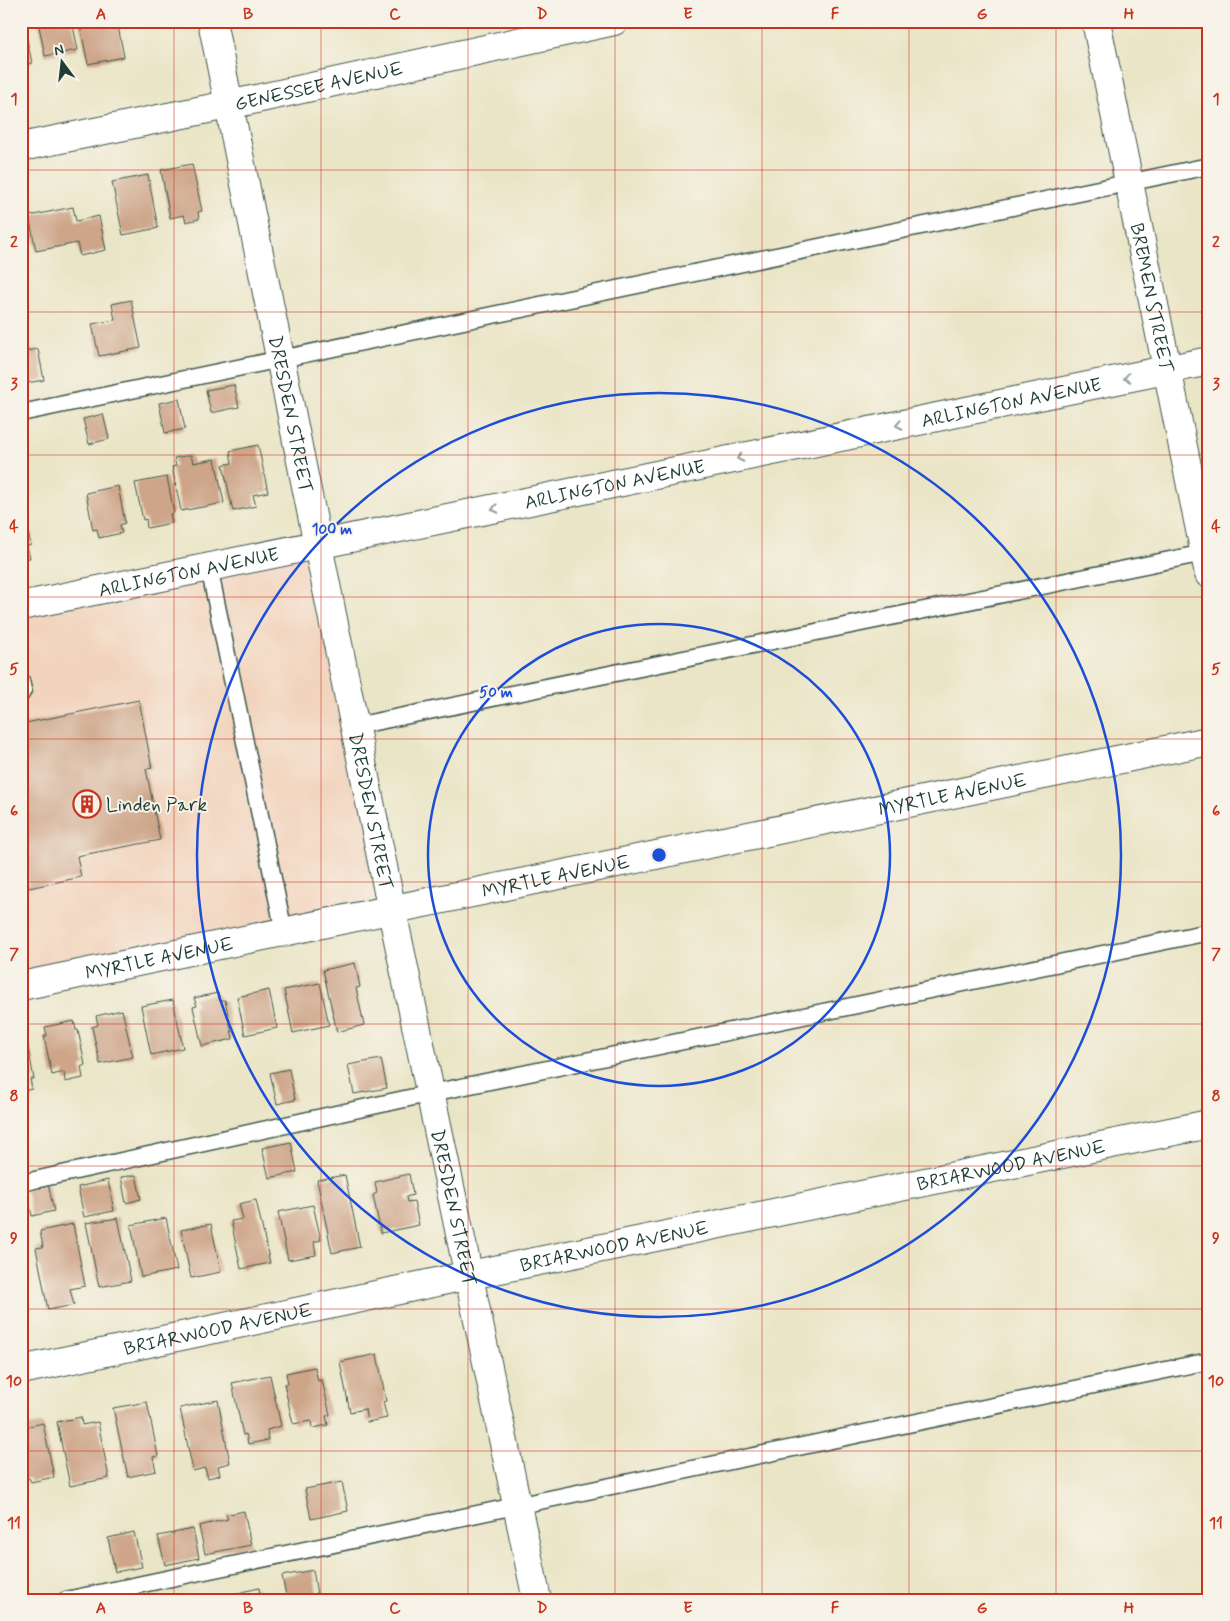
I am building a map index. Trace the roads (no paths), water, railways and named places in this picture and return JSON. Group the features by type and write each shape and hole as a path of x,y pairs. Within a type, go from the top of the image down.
{"street":[{"name":"DRESDEN STREET","path":"212,21 392,911 432,1093 536,1600"},
{"name":"GENESSEE AVENUE","path":"21,147 228,105 614,21"},
{"name":"BREMEN STREET","path":"1096,21 1207,560"},
{"name":"ARLINGTON AVENUE","path":"21,606 1209,361"},
{"name":"MYRTLE AVENUE","path":"21,986 392,911 1209,740"},
{"name":"BRIARWOOD AVENUE","path":"21,1370 470,1275 1209,1124"}],"lane":[{"path":"21,413 1209,166"},
{"path":"355,726 1207,560"},
{"path":"209,568 284,932"},
{"path":"21,681 23,690 21,694"},
{"path":"21,1183 432,1093 1209,932"},
{"path":"66,1600 1209,1361"}],"place":[{"name":"Linden Park","path":"87,804"}]}
